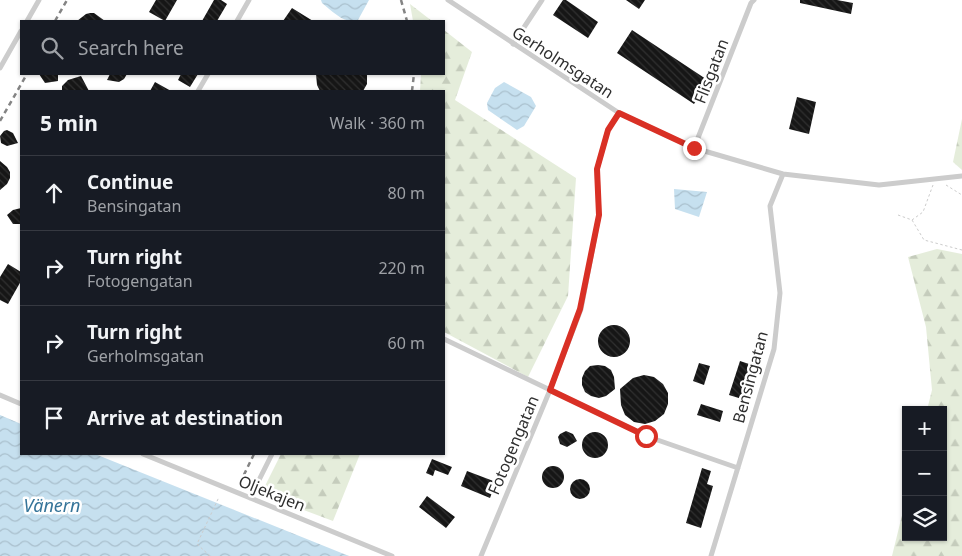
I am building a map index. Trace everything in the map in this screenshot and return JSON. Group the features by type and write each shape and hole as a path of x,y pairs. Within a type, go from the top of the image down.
{"lane":[{"path":"28,20 39,0"},
{"path":"238,20 250,0"},
{"name":"Gerholmsgatan","path":"448,0 619,113 694,148 783,174 879,185 962,176"},
{"path":"513,44 542,0"},
{"name":"Flisgatan","path":"694,148 753,1"},
{"path":"0,68 20,33"},
{"path":"199,90 207,75"},
{"name":"Fotogengatan","path":"481,556 550,390 580,309 599,215 597,169 608,130 619,113"},
{"name":"Bensingatan","path":"711,556 774,349 780,293 770,206 783,174"},
{"path":"445,339 646,436 738,468"},
{"path":"0,395 20,403"},
{"name":"Oljekajen","path":"145,455 392,556"},
{"path":"250,498 272,455"}],"path":[{"path":"912,220 923,212 936,179 962,195"},
{"path":"898,215 912,220 924,240 962,250"},
{"path":"210,556 197,544 219,497"}],"green space":[{"path":"410,4 431,20 413,20"},
{"path":"445,31 472,52 455,100 576,178 568,296 528,377 445,333 445,90 420,90 421,75 445,75"},
{"path":"962,119 962,170 953,162"},
{"path":"937,249 962,254 962,556 892,556 902,515 902,541 947,541 947,406 928,406 932,390 926,327 908,257"},
{"path":"280,455 360,455 333,521 261,494"}],"water":[{"path":"321,0 369,0 358,20 346,20 322,3"},
{"path":"504,82 531,97 536,106 524,126 517,130 488,110 487,103 495,88"},
{"path":"674,189 707,192 699,217 675,209"},
{"name":"Vänern","path":"0,415 20,424 20,455 97,455 349,556 0,556"}],"building":[{"path":"156,0 177,0 166,20 149,12"},
{"path":"214,0 221,0 227,4 218,20 203,20"},
{"path":"563,0 566,0 598,22 588,38 553,15"},
{"path":"626,0 645,0 639,9"},
{"path":"800,0 837,0 853,3 851,14 800,3"},
{"path":"292,8 311,20 284,20"},
{"path":"94,13 104,20 78,20 86,14"},
{"path":"632,30 709,81 694,104 617,53"},
{"path":"40,75 58,75 58,81 45,83"},
{"path":"110,75 126,75 119,82 107,80"},
{"path":"180,75 197,75 190,87 178,80"},
{"path":"316,75 367,75 367,84 364,90 320,90"},
{"path":"81,76 88,90 62,90 62,86 68,80"},
{"path":"155,82 169,90 151,90"},
{"path":"797,97 816,102 809,134 789,129"},
{"path":"7,130 13,133 18,143 7,146 1,143 0,136"},
{"path":"0,161 10,172 10,178 7,184 0,190"},
{"path":"20,208 20,224 13,224 7,215 13,210"},
{"path":"8,264 20,271 20,283 8,304 0,300 0,277"},
{"path":"614,325 626,329 630,341 626,353 614,357 602,353 598,341 602,329"},
{"path":"740,361 752,365 742,399 729,395"},
{"path":"699,363 710,366 704,385 693,381"},
{"path":"590,366 605,366 611,370 615,389 606,396 599,398 585,392 582,385 585,371"},
{"path":"644,375 654,377 663,384 668,393 668,404 664,414 655,421 645,424 634,422 625,415 621,405 620,389 633,378"},
{"path":"701,404 723,411 720,422 697,415"},
{"path":"566,431 573,434 577,441 567,447 560,444 558,437"},
{"path":"595,432 604,436 608,445 604,454 595,458 586,454 582,445 586,436"},
{"path":"432,459 452,467 448,475 435,470 433,476 426,473"},
{"path":"549,466 557,466 564,473 564,481 557,488 549,488 542,481 542,473"},
{"path":"702,468 711,471 707,484 713,486 701,528 686,523"},
{"path":"467,471 496,482 490,498 461,486"},
{"path":"580,479 587,482 590,489 587,496 580,499 573,496 570,489 573,482"},
{"path":"427,496 455,517 446,528 419,507"}],"railway":[{"path":"56,20 67,0"},
{"path":"401,0 407,20"},
{"path":"0,121 26,75"},
{"path":"412,90 414,75"},
{"path":"240,483 254,455"}],"route":[{"path":"646,436 550,390 580,309 599,215 597,169 608,130 619,113 694,148"}]}
